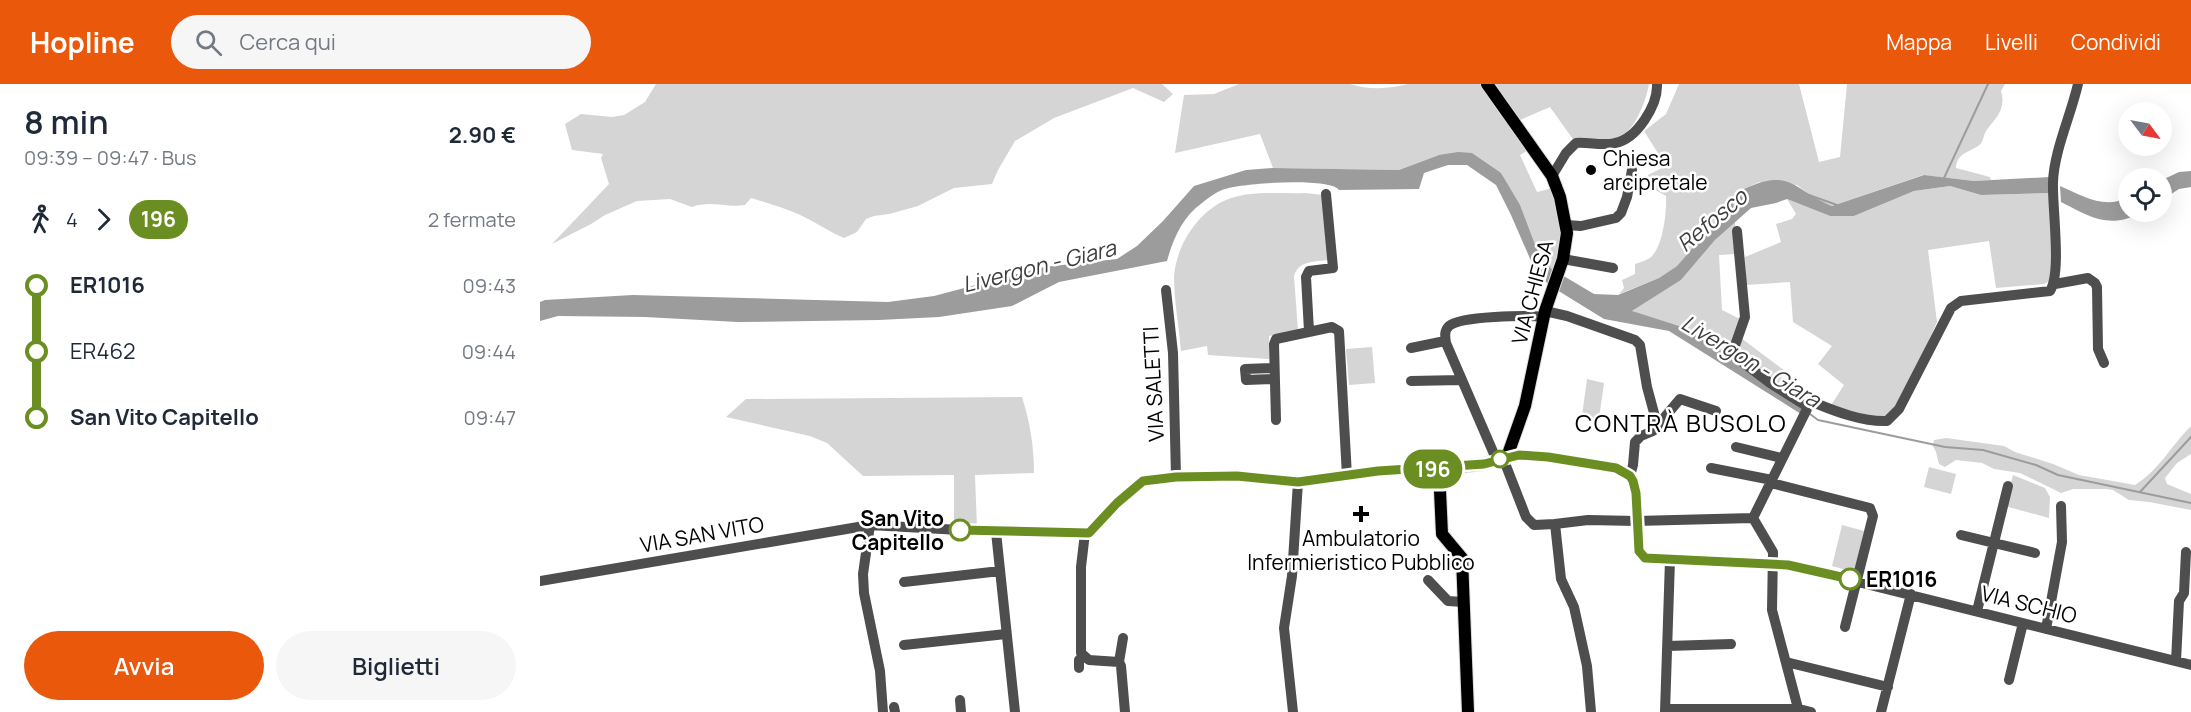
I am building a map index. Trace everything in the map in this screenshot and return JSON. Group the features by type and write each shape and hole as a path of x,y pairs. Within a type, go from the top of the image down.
{"main road":[{"name":"VIA CHIESA","path":"1487,84 1552,176 1567,233 1563,259 1544,314 1525,406 1502,459"},
{"path":"1468,712 1462,558 1442,534 1439,512 1439,469 1484,464 1502,459"}],"street":[{"path":"1552,176 1576,143 1613,144 1629,136 1650,114 1657,84"},
{"path":"1753,518 1800,419 1808,407 1815,403 1846,415 1880,422 1887,421 1899,409 1951,308 1961,301 2050,291 2055,284 2053,171 2078,84"},
{"path":"1566,225 1581,226 1616,218 1621,213 1627,197 1632,170"},
{"path":"1309,331 1306,277 1309,272 1333,268 1326,194"},
{"path":"1737,231 1745,317 1732,354 1770,383 1808,407"},
{"path":"1563,259 1613,268"},
{"path":"2055,284 2088,278 2095,283 2097,287 2098,349 2104,363"},
{"name":"VIA SALETTI","path":"1166,290 1173,353 1176,477"},
{"path":"1658,424 1647,387 1640,345 1635,340 1566,316 1544,314 1453,323 1447,327 1445,341 1461,380 1502,459 1526,518 1534,525 1588,520 1753,518"},
{"path":"1276,420 1274,345 1276,339 1332,327 1339,331 1347,476"},
{"path":"1411,348 1445,341"},
{"path":"1274,368 1245,369 1246,380 1274,379"},
{"path":"1411,381 1461,380"},
{"path":"1630,476 1634,465 1635,442 1653,430 1680,399 1716,411"},
{"path":"1736,447 1782,458"},
{"path":"1502,459 1519,455 1548,457 1616,468 1630,476 1633,481 1636,493 1636,521"},
{"path":"1711,468 1870,508 1873,516 1845,627"},
{"path":"1119,662 1089,660 1081,653 1081,567 1087,533 1143,481 1176,477 1237,476 1298,482 1378,471 1439,469"},
{"path":"1293,712 1284,628 1292,576 1298,482"},
{"path":"1977,611 2008,486"},
{"path":"2046,629 2062,542 2061,506"},
{"path":"1753,518 1771,546 1774,565 1772,610 1799,710"},
{"name":"VIA SCHIO","path":"1636,521 1641,555 1648,560 1802,567 2191,665"},
{"path":"1555,524 1561,579 1574,607 1587,666 1591,712"},
{"path":"870,525 863,574 864,593 880,671 883,712"},
{"name":"VIA SAN VITO","path":"540,581 870,525 996,532 1087,533"},
{"path":"996,532 1016,712"},
{"path":"1961,535 2035,553"},
{"path":"2176,661 2179,601 2187,593 2186,552"},
{"path":"1671,560 1665,711 1799,710 1811,712"},
{"path":"904,582 1000,571"},
{"path":"1428,580 1448,601 1463,602"},
{"path":"1881,712 1911,594"},
{"path":"2009,680 2023,623"},
{"path":"904,645 1006,634"},
{"path":"1123,638 1119,662 1125,712"},
{"path":"1668,646 1731,644"},
{"path":"1079,668 1079,660 1083,656"},
{"path":"1786,662 1888,687"},
{"path":"960,700 962,712"}],"shaded area":[{"path":"656,84 1162,84 1173,94 1164,102 1133,88 1054,118 1015,141 992,184 954,188 918,206 874,216 866,219 857,232 844,238 796,213 751,198 745,205 705,204 692,207 670,199 637,201 605,215 552,244 609,184 601,158 603,154 572,150 565,124 581,114 612,117 624,115 645,102"},
{"path":"1239,84 1350,84 1379,88 1408,84 1649,84 1642,109 1632,126 1627,133 1613,141 1575,142 1550,107 1520,120 1538,144 1520,155 1537,192 1553,188 1566,231 1554,271 1540,258 1501,173 1439,155 1399,170 1273,168 1260,134 1175,153 1184,95 1214,94"},
{"path":"1679,84 1799,84 1819,162 1840,157 1847,84 2005,84 2001,91 2002,104 1998,115 1981,143 1958,159 1956,168 1990,177 1991,180 1974,181 1923,175 1832,206 1817,200 1797,185 1759,182 1744,189 1677,266 1659,278 1619,294 1624,288 1622,280 1635,274 1635,264 1652,256 1662,236 1666,196 1652,188 1648,175 1666,166 1644,131 1666,114"},
{"path":"1458,152 1472,153 1501,173 1520,205 1540,258 1554,271 1549,284 1538,277 1496,185 1467,165 1448,165 1424,173 1419,189 1339,190 1332,186 1302,182 1231,187 1214,194 1189,214 1172,244 1167,261 1059,282 1012,306 939,317 879,320 738,322 645,317 558,316 540,321 540,302 545,300 633,295 888,302 934,296 1044,267 1117,259 1137,246 1194,186 1246,170 1273,168 1399,170 1439,155"},
{"path":"2191,171 2191,187 2179,189 2172,194 2172,175"},
{"path":"1924,175 1974,181 2050,177 2050,193 1981,195 1950,186 1914,191 1854,216 1830,216 1787,199 1751,208 1715,240 1681,280 1632,311 1682,327 1805,404 1801,414 1669,331 1604,319 1557,290 1562,275 1594,294 1618,295 1659,278 1677,266 1744,189 1760,183 1782,180 1832,206"},
{"path":"1950,186 1981,195 2050,193 2052,280 2044,284 1996,288 1989,241 1928,250 1937,322 1893,413 1885,419 1830,407 1844,385 1818,364 1832,346 1793,322 1790,282 1746,285 1745,257 1781,242 1776,224 1792,219 1796,214 1787,199 1830,216 1854,216 1914,191"},
{"path":"2060,186 2094,200 2118,201 2118,220 2091,217 2061,202"},
{"path":"1255,194 1323,195 1329,260 1304,264 1296,271 1294,276 1298,331 1269,336 1269,359 1208,355 1207,346 1181,351 1174,277 1184,241 1198,221 1216,205 1235,197"},
{"path":"1735,221 1736,254 1719,255 1722,310 1740,319 1737,335 1785,371 1777,386 1632,311 1681,280 1715,240"},
{"path":"1372,347 1375,383 1349,385 1346,349"},
{"path":"1587,379 1604,383 1599,419 1582,416"},
{"path":"1022,397 1031,435 1034,473 975,475 977,528 954,527 954,475 863,476 827,443 810,436 726,417 746,399"},
{"path":"2191,426 2191,454 2177,463 2165,478 2167,484 2191,494 2191,510 2129,500 2113,490 2106,489 2073,489 2061,493 2020,473 1994,469 1982,463 1956,460 1945,467 1939,464 1933,446 1934,440 1946,438 2004,446 2079,475 2135,485 2158,465"},
{"path":"1929,467 1956,474 1951,494 1924,487"},
{"path":"2013,475 2045,488 2050,497 2049,518 2005,506"},
{"path":"1842,525 1864,531 1854,572 1832,566"}],"waterway":[{"path":"1944,178 1988,84"},
{"name":"Refosco","path":"1809,195 1837,205"},
{"name":"Livergon - Giara","path":"1810,414 1818,420 1945,447 1983,450 2036,465 2058,475 2191,503"},
{"path":"2140,492 2191,437"}],"bus line":[{"name":"196","path":"960,530 1089,533 1117,503 1143,481 1176,477 1237,476 1298,482 1378,471 1464,467 1519,455 1548,457 1616,468 1630,476 1636,493 1639,551 1648,560 1788,565 1850,579"}],"place":[{"name":"Chiesa arcipretale","path":"1591,170"},
{"name":"Ambulatorio Infermieristico Pubblico","path":"1361,514"},
{"name":"San Vito Capitello","path":"960,530"},
{"name":"ER1016","path":"1850,579"}],"district":[{"name":"CONTRÀ BUSOLO","path":"1681,422"}]}
